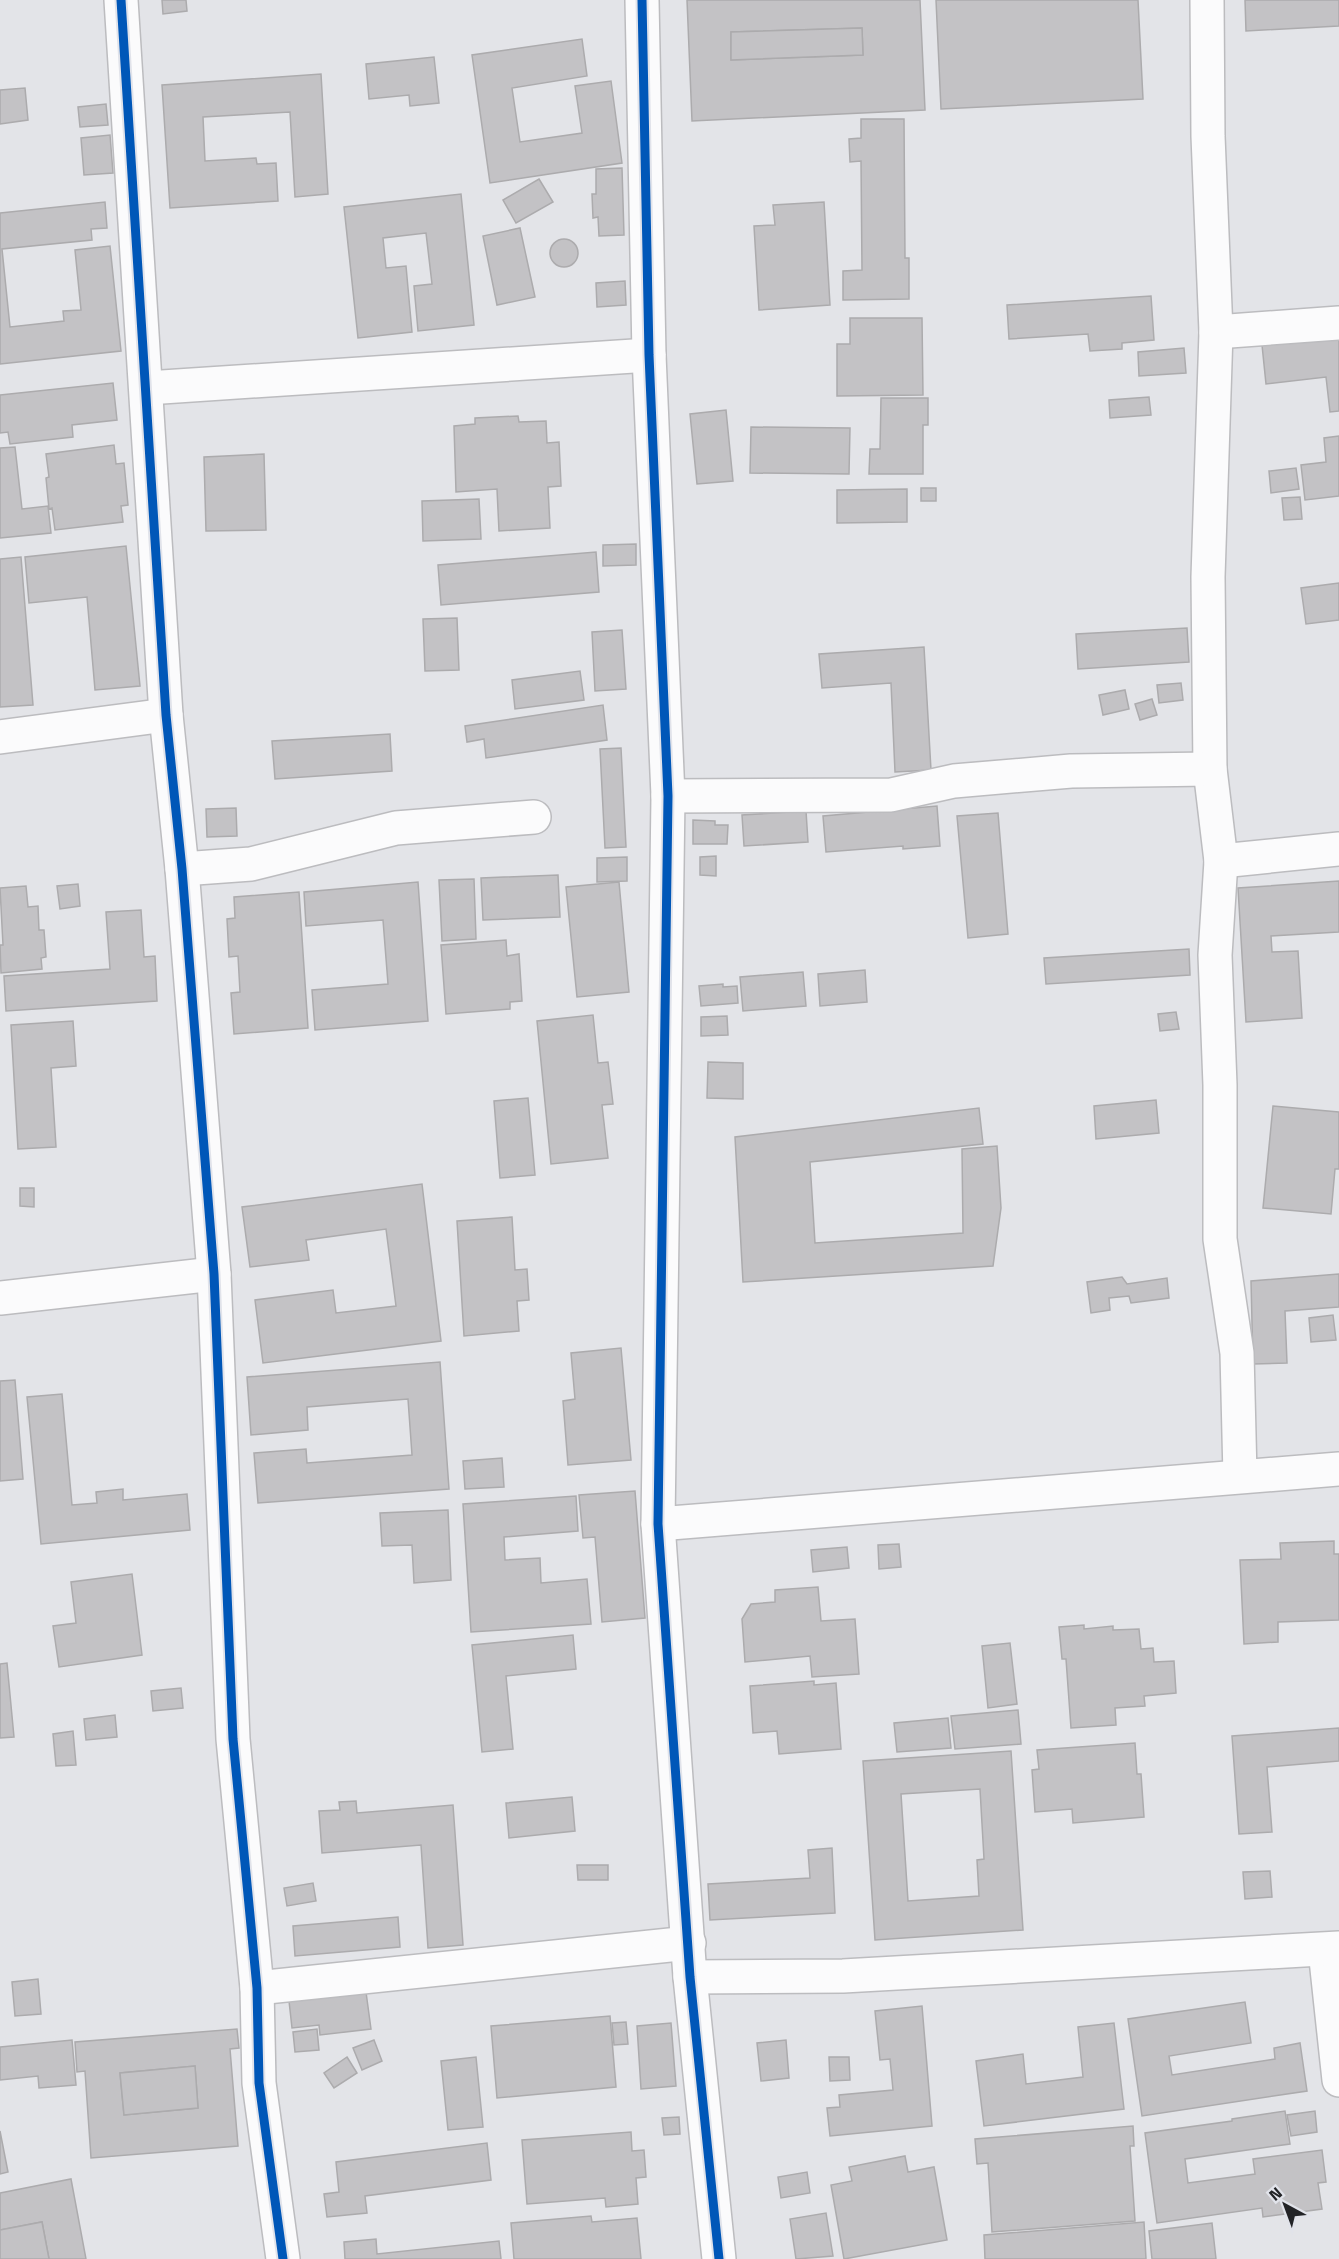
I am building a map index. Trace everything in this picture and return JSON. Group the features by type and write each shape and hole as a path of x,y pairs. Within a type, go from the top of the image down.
{"street":[{"path":"121,0 166,715 182,869 214,1274 233,1739 257,1988 259,2083 283,2259"},
{"path":"642,0 649,355 668,796 658,1524 690,1977 719,2259"},
{"path":"1207,0 1208,136 1216,332 1208,577 1210,769 1221,861 1215,955 1220,1085 1220,1239 1237,1353 1240,1476"},
{"path":"1216,332 1339,323"},
{"path":"147,388 649,355"},
{"path":"0,737 166,715"},
{"path":"668,796 891,795 954,781 1071,771 1210,769"},
{"path":"182,869 251,864 396,828 534,817"},
{"path":"1221,861 1339,849"},
{"path":"0,1298 214,1274"},
{"path":"658,1524 1339,1469"},
{"path":"257,1988 689,1943"},
{"path":"690,1977 843,1976 1332,1949 1339,2080"}],"building":[{"path":"162,0 186,0 187,11 163,14"},
{"path":"687,0 920,0 925,110 692,121","holes":["862,28 863,55 731,60 731,32"]},
{"path":"936,0 1138,0 1143,99 941,109"},
{"path":"1245,0 1339,0 1339,26 1246,31"},
{"path":"862,28 863,55 731,60 731,32"},
{"path":"582,39 587,76 512,88 520,142 582,133 575,86 611,81 622,163 490,183 472,55"},
{"path":"434,57 439,103 410,106 409,95 369,99 366,64"},
{"path":"321,74 328,194 295,197 290,112 203,117 205,161 256,158 257,164 276,163 278,201 170,208 162,85"},
{"path":"25,88 28,120 0,124 0,90"},
{"path":"106,104 108,125 80,127 78,107"},
{"path":"861,119 904,119 905,258 909,258 909,299 843,300 843,271 862,270 861,161 850,162 849,139 861,138"},
{"path":"110,135 113,173 84,175 81,138"},
{"path":"622,168 624,235 599,236 598,217 593,218 592,194 596,194 596,169"},
{"path":"539,179 553,202 516,223 503,200"},
{"path":"461,194 474,325 418,331 414,286 432,284 426,233 383,238 386,268 406,266 412,332 358,338 344,207"},
{"path":"105,202 107,228 91,229 92,240 2,249 10,327 64,321 63,311 81,310 75,250 110,246 121,351 0,364 0,213"},
{"path":"824,202 830,305 759,310 754,226 775,225 773,205"},
{"path":"520,228 535,297 497,305 483,236"},
{"path":"564,239 574,243 578,253 574,263 564,267 554,263 550,253 554,243"},
{"path":"625,281 626,305 597,307 596,283"},
{"path":"1151,296 1154,340 1122,343 1122,349 1090,351 1088,334 1009,339 1007,305"},
{"path":"850,318 922,318 923,395 837,396 837,344 850,344"},
{"path":"1339,336 1339,411 1330,412 1326,377 1266,384 1262,345"},
{"path":"1184,348 1186,373 1139,376 1138,352"},
{"path":"113,383 117,420 72,425 73,437 10,444 8,432 0,433 0,395"},
{"path":"1149,397 1151,415 1110,418 1109,400"},
{"path":"881,398 928,398 928,425 923,425 923,474 869,474 870,449 880,449"},
{"path":"726,410 733,481 697,484 690,414"},
{"path":"518,416 519,422 546,421 547,443 559,442 561,486 548,487 550,528 499,531 497,489 456,492 454,426 475,424 475,418"},
{"path":"751,427 850,428 849,474 750,473"},
{"path":"1339,436 1339,496 1305,500 1301,465 1326,462 1324,438"},
{"path":"114,445 116,464 124,463 128,505 121,506 123,522 55,530 52,508 49,509 46,454"},
{"path":"15,447 22,509 48,506 51,533 0,538 0,448"},
{"path":"264,454 266,530 206,531 204,457"},
{"path":"1296,468 1299,489 1271,493 1269,471"},
{"path":"921,488 936,488 936,501 921,501"},
{"path":"907,489 907,522 837,523 837,490"},
{"path":"1300,497 1302,519 1284,520 1282,498"},
{"path":"479,499 481,539 423,541 422,501"},
{"path":"636,544 636,565 603,566 603,545"},
{"path":"126,546 140,686 95,690 87,597 29,603 25,557"},
{"path":"596,552 599,592 441,605 438,565"},
{"path":"21,557 33,705 0,707 0,559"},
{"path":"1339,583 1339,620 1306,624 1301,588"},
{"path":"457,618 459,670 425,671 423,619"},
{"path":"1187,628 1189,662 1078,669 1076,634"},
{"path":"622,630 626,689 595,691 592,632"},
{"path":"924,647 931,770 895,772 891,683 822,688 819,654"},
{"path":"580,671 584,700 515,709 512,680"},
{"path":"1181,683 1183,700 1159,703 1157,685"},
{"path":"1125,690 1129,709 1103,715 1099,695"},
{"path":"1152,699 1157,715 1140,720 1135,704"},
{"path":"603,705 607,740 486,758 484,739 467,742 465,726"},
{"path":"390,734 392,771 275,779 272,741"},
{"path":"621,748 626,847 605,848 600,749"},
{"path":"937,806 940,846 903,849 903,846 826,852 823,816"},
{"path":"236,808 237,836 207,837 206,809"},
{"path":"806,811 808,842 744,846 742,815"},
{"path":"998,813 1008,934 968,938 957,816"},
{"path":"693,820 715,821 715,825 728,825 727,844 693,844"},
{"path":"716,856 716,876 700,875 700,857"},
{"path":"627,857 627,881 597,882 597,858"},
{"path":"558,875 560,917 483,920 481,878"},
{"path":"474,879 476,939 442,941 439,880"},
{"path":"1339,881 1339,932 1271,936 1272,952 1298,951 1302,1018 1246,1022 1238,888"},
{"path":"418,882 428,1021 315,1030 312,990 388,984 383,920 306,926 304,892"},
{"path":"619,882 629,992 577,997 566,887"},
{"path":"78,884 80,906 60,909 57,886"},
{"path":"26,886 28,907 38,906 39,930 44,930 46,957 41,958 42,969 1,973 0,945 3,945 0,888"},
{"path":"299,892 308,1028 234,1034 231,993 240,992 238,956 229,957 227,919 235,918 234,897"},
{"path":"141,910 144,957 155,956 157,1001 6,1011 4,976 110,969 106,912"},
{"path":"506,940 507,956 519,954 522,1001 510,1002 510,1009 446,1014 441,945"},
{"path":"1189,949 1190,975 1046,984 1044,958"},
{"path":"865,970 867,1002 820,1006 818,974"},
{"path":"803,972 806,1006 743,1011 740,977"},
{"path":"723,984 723,987 737,986 738,1003 701,1006 699,986"},
{"path":"1176,1012 1179,1029 1160,1031 1158,1014"},
{"path":"593,1015 598,1063 608,1062 613,1104 602,1105 608,1158 551,1164 537,1021"},
{"path":"727,1016 728,1035 701,1036 701,1017"},
{"path":"73,1021 76,1066 51,1068 56,1147 18,1149 11,1025"},
{"path":"708,1062 743,1063 743,1099 707,1098"},
{"path":"528,1098 535,1175 500,1178 494,1101"},
{"path":"1156,1100 1159,1133 1096,1139 1094,1106"},
{"path":"1273,1106 1339,1112 1339,1169 1335,1169 1331,1214 1263,1208"},
{"path":"979,1108 983,1144 810,1162 815,1243 963,1233 962,1149 997,1146 1001,1208 993,1266 743,1282 735,1137"},
{"path":"422,1184 441,1341 263,1363 255,1300 333,1290 336,1313 396,1306 386,1229 306,1240 309,1260 250,1267 242,1207"},
{"path":"20,1188 34,1188 34,1207 20,1206"},
{"path":"512,1217 515,1270 527,1269 529,1300 517,1301 519,1331 464,1336 457,1221"},
{"path":"1339,1274 1339,1307 1285,1311 1287,1363 1253,1364 1251,1281"},
{"path":"1122,1277 1127,1284 1167,1278 1169,1298 1131,1303 1129,1296 1109,1298 1110,1310 1091,1313 1087,1282"},
{"path":"1333,1315 1336,1340 1311,1342 1309,1318"},
{"path":"621,1348 631,1460 568,1465 563,1401 575,1399 571,1353"},
{"path":"440,1362 449,1489 258,1503 254,1453 306,1449 307,1463 412,1455 408,1399 307,1407 308,1430 251,1435 247,1377"},
{"path":"15,1380 23,1479 0,1481 0,1381"},
{"path":"62,1394 72,1505 97,1503 96,1492 123,1489 123,1500 187,1494 190,1530 41,1544 27,1397"},
{"path":"502,1458 504,1487 465,1489 463,1461"},
{"path":"635,1491 645,1618 602,1622 595,1537 583,1538 579,1495"},
{"path":"576,1496 578,1531 504,1537 505,1560 540,1558 541,1583 587,1579 591,1624 471,1632 463,1504"},
{"path":"448,1510 451,1580 414,1583 412,1545 382,1546 380,1513"},
{"path":"1334,1541 1334,1554 1339,1554 1339,1620 1278,1622 1278,1642 1244,1644 1240,1560 1281,1559 1280,1543"},
{"path":"899,1544 901,1567 879,1569 878,1545"},
{"path":"847,1547 849,1568 813,1572 811,1550"},
{"path":"132,1574 142,1655 59,1667 53,1626 76,1623 71,1582"},
{"path":"818,1587 821,1621 855,1619 859,1674 812,1677 810,1656 745,1662 742,1619 751,1604 775,1602 775,1590"},
{"path":"1084,1625 1084,1629 1113,1626 1113,1630 1139,1629 1141,1649 1153,1648 1154,1662 1174,1661 1176,1693 1144,1696 1145,1706 1115,1708 1116,1725 1071,1728 1066,1659 1062,1659 1059,1627"},
{"path":"573,1635 576,1669 506,1676 513,1749 482,1752 472,1645"},
{"path":"1010,1643 1017,1704 988,1708 982,1646"},
{"path":"7,1663 14,1737 0,1738 0,1664"},
{"path":"814,1681 814,1685 836,1683 841,1749 779,1754 777,1731 753,1733 750,1686"},
{"path":"181,1688 183,1708 153,1711 151,1691"},
{"path":"1018,1710 1021,1744 955,1749 951,1716"},
{"path":"115,1715 117,1737 86,1740 84,1719"},
{"path":"948,1718 951,1748 897,1752 894,1723"},
{"path":"1339,1728 1339,1761 1267,1767 1272,1832 1239,1834 1232,1736"},
{"path":"73,1731 76,1765 56,1766 53,1734"},
{"path":"1135,1743 1137,1774 1141,1774 1144,1817 1073,1823 1072,1809 1035,1812 1032,1770 1039,1769 1037,1750"},
{"path":"1011,1751 1023,1930 875,1940 863,1761","holes":["980,1789 984,1859 977,1860 979,1896 908,1901 901,1794"]},
{"path":"572,1797 575,1831 509,1838 506,1803"},
{"path":"356,1801 357,1813 453,1805 463,1945 428,1948 421,1845 322,1853 319,1811 340,1810 339,1802"},
{"path":"832,1848 835,1913 710,1920 708,1884 810,1878 808,1850"},
{"path":"577,1865 608,1865 608,1880 578,1880"},
{"path":"1270,1871 1272,1897 1245,1899 1243,1872"},
{"path":"313,1883 316,1901 287,1906 284,1888"},
{"path":"398,1917 400,1947 295,1956 293,1926"},
{"path":"38,1979 41,2014 15,2016 12,1982"},
{"path":"366,1992 371,2029 320,2035 319,2025 292,2028 289,2001"},
{"path":"1245,2002 1251,2043 1169,2056 1172,2075 1275,2059 1274,2048 1300,2043 1307,2091 1142,2116 1128,2019"},
{"path":"922,2006 932,2126 830,2136 827,2108 840,2107 839,2095 893,2090 890,2059 880,2060 875,2011"},
{"path":"610,2016 616,2087 497,2098 491,2026"},
{"path":"626,2022 628,2044 614,2045 612,2023"},
{"path":"671,2023 676,2086 641,2089 637,2026"},
{"path":"1114,2023 1124,2109 984,2126 976,2061 1023,2054 1026,2084 1083,2077 1078,2027"},
{"path":"237,2029 239,2048 230,2049 238,2146 91,2158 85,2071 77,2072 75,2042","holes":["195,2066 198,2108 124,2115 120,2073"]},
{"path":"317,2029 319,2050 295,2052 293,2032"},
{"path":"72,2040 76,2085 39,2088 38,2076 0,2080 0,2047"},
{"path":"374,2040 382,2061 362,2070 353,2048"},
{"path":"786,2040 789,2078 761,2081 757,2043"},
{"path":"347,2057 357,2073 334,2088 324,2073"},
{"path":"476,2057 483,2127 448,2130 441,2061"},
{"path":"829,2057 849,2057 850,2080 830,2081"},
{"path":"195,2066 198,2108 124,2115 120,2073"},
{"path":"1285,2111 1290,2144 1185,2159 1188,2183 1255,2174 1253,2159 1322,2150 1326,2182 1318,2183 1322,2209 1263,2217 1262,2208 1157,2223 1145,2133"},
{"path":"1315,2111 1317,2132 1291,2136 1287,2115"},
{"path":"679,2117 680,2134 664,2135 662,2118"},
{"path":"1133,2126 1134,2146 1130,2146 1135,2221 992,2232 988,2163 977,2164 975,2139"},
{"path":"0,2131 8,2172 0,2174"},
{"path":"631,2132 632,2151 644,2150 646,2177 636,2178 638,2204 606,2207 605,2198 527,2204 522,2140"},
{"path":"487,2143 491,2180 365,2196 367,2213 327,2217 324,2194 339,2192 336,2162"},
{"path":"905,2156 908,2172 934,2167 947,2240 844,2259 831,2185 852,2181 849,2167"},
{"path":"807,2172 810,2193 781,2198 778,2177"},
{"path":"71,2179 86,2259 49,2259 42,2222 0,2230 0,2193"},
{"path":"826,2213 833,2256 796,2259 790,2219"},
{"path":"591,2216 592,2222 637,2218 641,2259 514,2259 511,2223"},
{"path":"42,2222 49,2259 0,2259 0,2230"},
{"path":"1144,2222 1146,2259 985,2259 984,2235"},
{"path":"1212,2223 1216,2259 1152,2259 1149,2231"},
{"path":"376,2239 377,2254 499,2241 501,2259 345,2259 344,2242"}],"cycle path":[{"path":"121,0 166,715 182,869 214,1274 233,1739 257,1988 259,2083 283,2259"},
{"path":"642,0 649,355 668,796 658,1524 690,1977 719,2259"}]}
